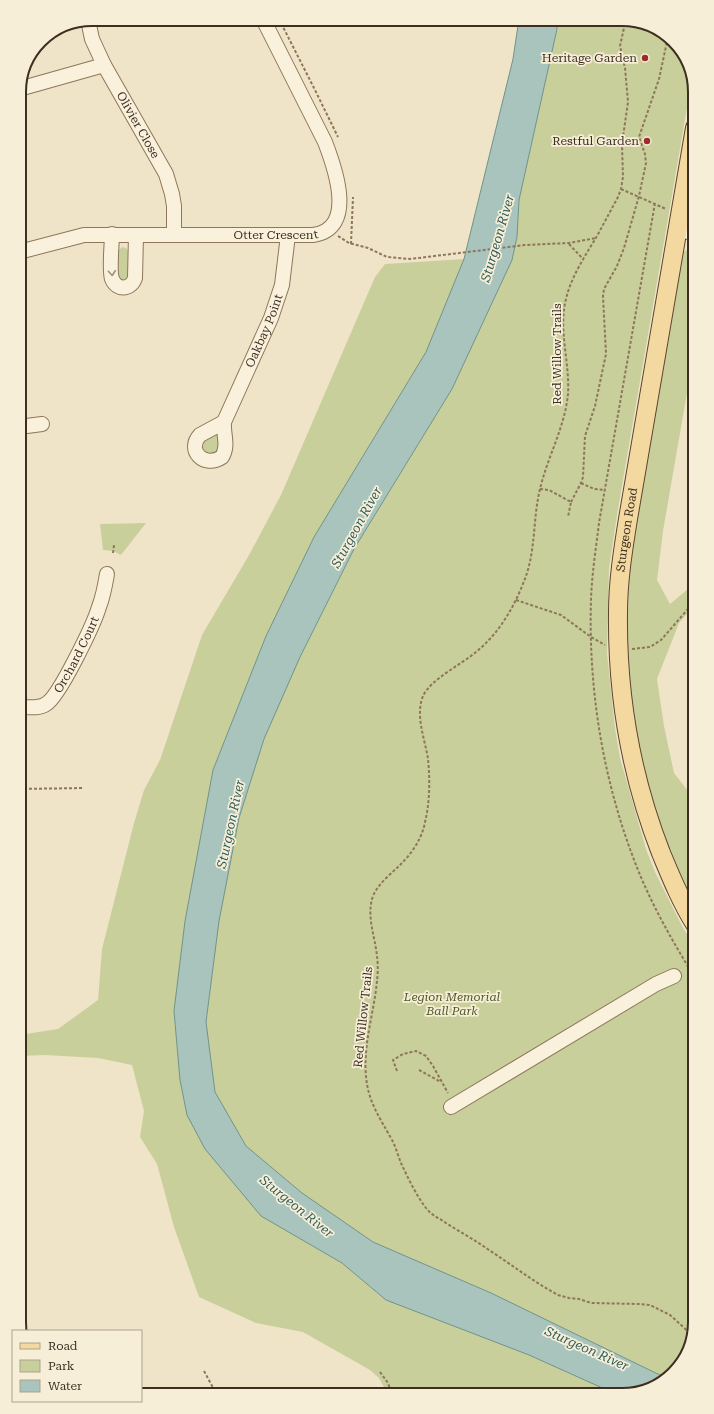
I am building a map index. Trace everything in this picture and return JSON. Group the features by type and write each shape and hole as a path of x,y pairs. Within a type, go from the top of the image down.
{"main road":[{"name":"Sturgeon Road","path":"688,208 686,231 628,519 620,572 618,611 618,648 623,712 638,785 670,876 688,911"}],"street":[{"name":"Olivier Close","path":"89,26 92,39 104,65 166,174 174,206 174,235"},
{"name":"Otter Crescent","path":"26,250 84,235 319,235 327,231 338,218 340,206 334,169 325,142 267,26"},
{"path":"26,87 104,65"},
{"path":"112,234 111,275 115,284 122,288 126,288 134,283 136,235"},
{"name":"Oakbay Point","path":"224,422 278,301 284,274 288,235"},
{"path":"26,427 42,424"},
{"name":"Orchard Court","path":"26,707 41,706 47,704 55,696 83,644 96,616 104,592 107,574"},
{"path":"453,1106 656,984 674,976"}],"path":[{"name":"Red Willow Trails","path":"624,26 620,46 625,68 628,95 622,144 622,189 583,259 569,288 564,307 563,324 568,380 565,413 563,423 548,462 540,489 533,549 526,576 516,600 505,620 484,646 474,655 429,687 422,699 420,718 429,774 426,821 418,843 402,863 380,885 372,900 371,919 378,969 366,1056 367,1085 371,1100 379,1119 394,1145 401,1163 421,1202 430,1213 488,1248 558,1295 591,1303 640,1304 650,1306 670,1315 687,1330"},
{"path":"568,517 570,502 581,483 584,465 585,436 595,406 606,354 603,296 604,288 617,266 639,196 646,163 645,154 639,137 659,79 667,43"},
{"path":"622,189 668,210"},
{"path":"594,561 655,203"},
{"path":"336,235 348,243 368,248 387,257 410,259 525,245 569,243 596,238"},
{"path":"569,243 583,259"},
{"path":"581,483 605,490"},
{"path":"540,489 550,490 570,502"},
{"path":"113,553 114,545"},
{"path":"516,600 561,615 588,635"},
{"path":"626,649 644,648 661,640 688,609"},
{"path":"26,789 84,788"},
{"path":"397,1071 393,1060 403,1054 416,1051 426,1056 442,1082 453,1106"},
{"path":"419,1070 442,1082"},
{"path":"204,1371 212,1388"},
{"path":"380,1372 390,1388"}],"green space":[{"name":"Legion Memorial Ball Park","path":"557,26 626,26 635,27 651,33 669,45 679,59 687,79 688,102 609,568 607,653 615,728 620,758 646,849 655,872 688,936 688,1322 684,1343 677,1359 661,1375 491,1293 373,1242 302,1193 246,1146 215,1092 206,1022 219,921 239,818 264,739 300,657 354,549 452,389 512,260 517,237 519,200"},
{"path":"122,247 126,248 129,252 129,276 125,281 117,276 118,251"},
{"path":"688,250 688,387 663,531 657,580 670,604 688,589 688,613 679,623 657,679 664,726 674,773 688,791 688,895 670,858 653,808 640,757 626,661 628,571 683,252"},
{"path":"464,259 426,352 314,537 266,636 213,770 185,921 174,1011 180,1080 187,1115 261,1216 342,1263 386,1300 529,1355 602,1388 384,1388 379,1378 370,1370 303,1332 256,1323 199,1297 174,1227 157,1164 140,1137 144,1111 132,1065 98,1058 45,1055 26,1056 26,1034 58,1029 98,1000 102,949 134,823 144,790 160,760 202,635 249,555 281,495 375,277 385,264"},
{"path":"215,434 217,435 217,451 214,454 206,453 202,445 205,440"},
{"path":"146,523 121,555 113,551 103,550 100,524"}],"water":[{"name":"Sturgeon River","path":"518,26 557,26 519,200 517,237 512,260 452,389 354,549 300,657 264,739 239,818 219,921 206,1022 215,1092 246,1146 302,1193 373,1242 491,1293 661,1375 647,1383 635,1387 602,1388 529,1355 386,1300 342,1263 261,1216 205,1149 187,1115 180,1080 174,1011 185,921 213,770 266,636 314,537 426,352 464,259 513,59"}],"place":[{"name":"Heritage Garden","path":"645,58"},
{"name":"Restful Garden","path":"647,141"}]}
